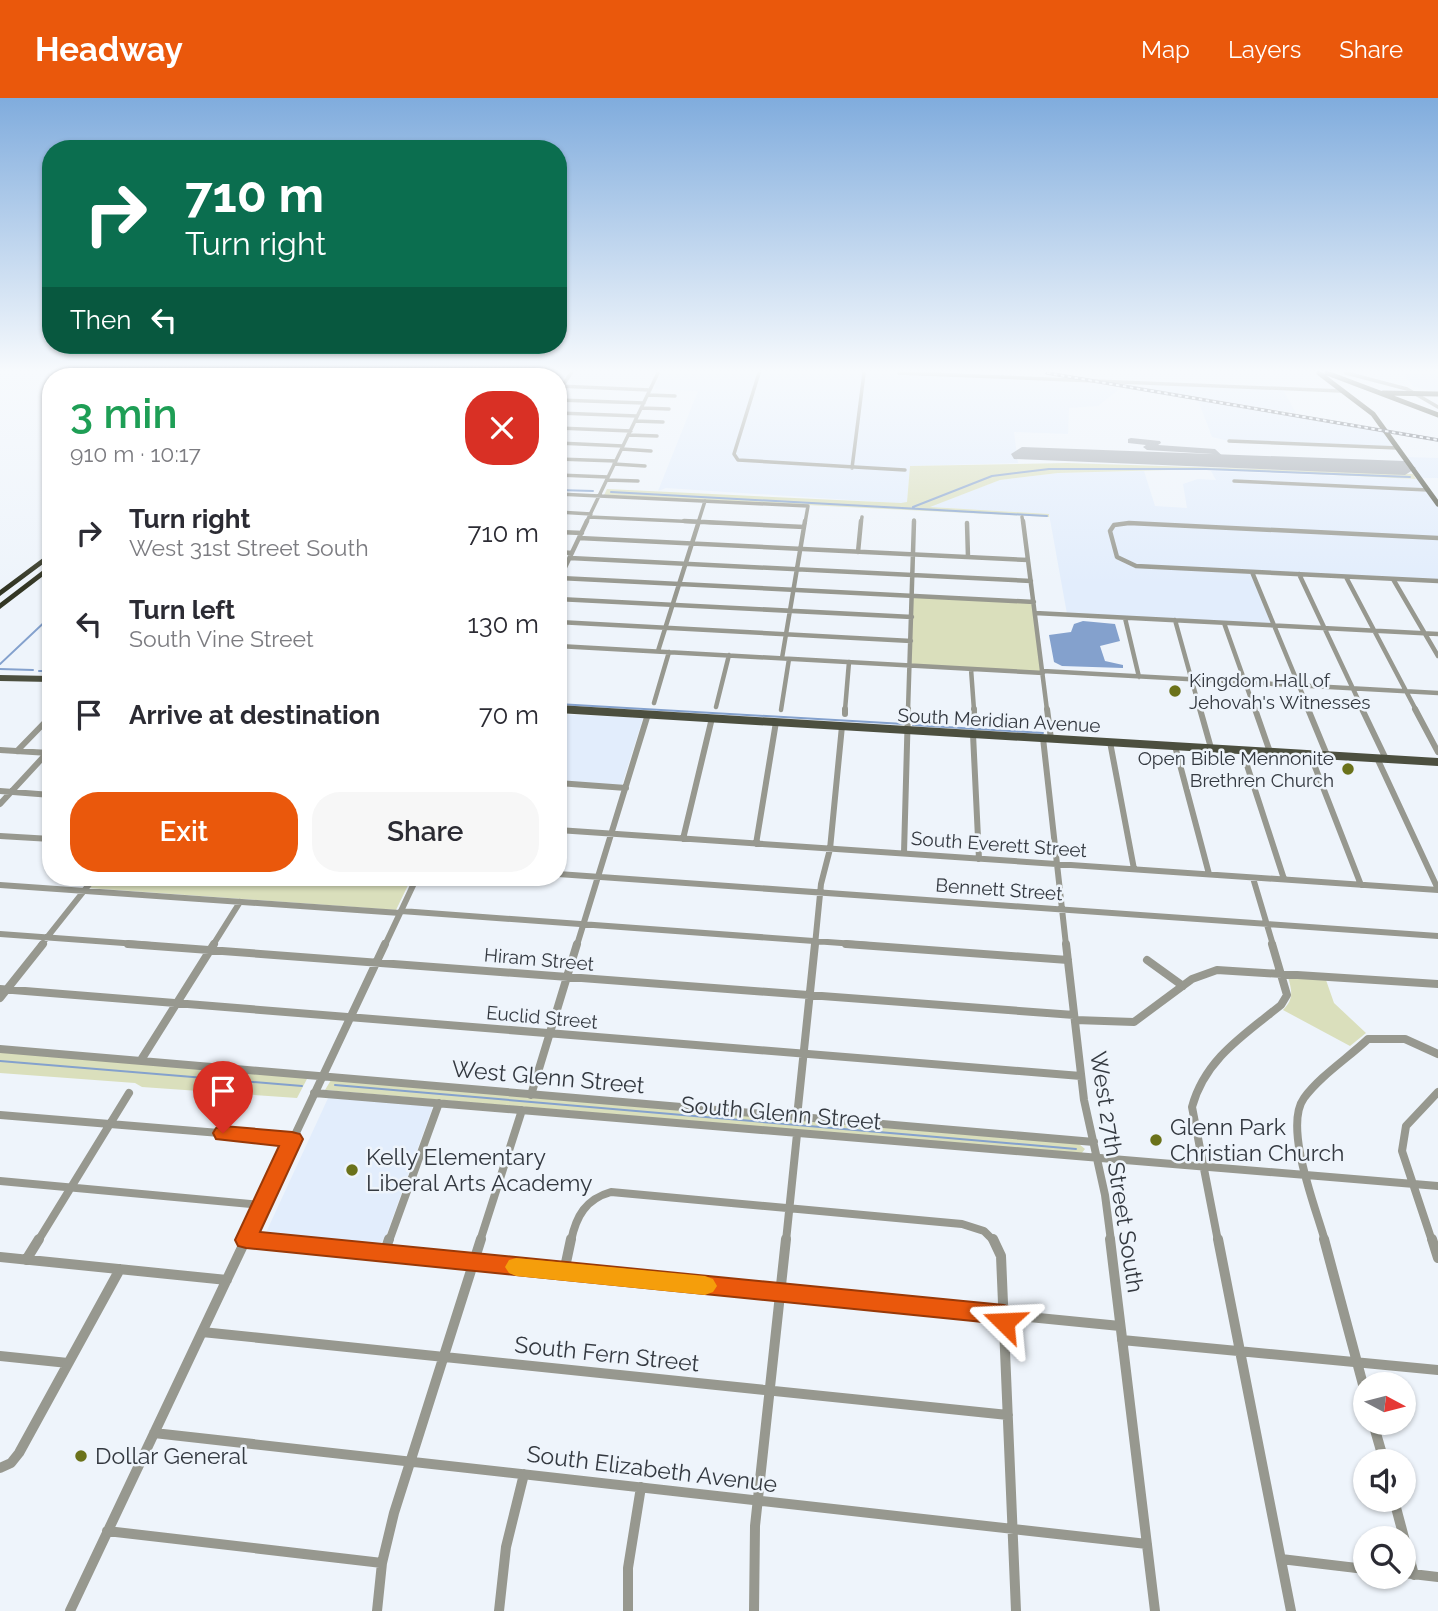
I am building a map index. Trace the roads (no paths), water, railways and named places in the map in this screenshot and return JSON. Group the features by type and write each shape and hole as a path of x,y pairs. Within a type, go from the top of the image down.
{"highway":[{"path":"0,593 42,561"},
{"path":"0,607 42,573"},
{"path":"0,614 27,585"}],"main road":[{"path":"1394,444 1438,504"},
{"path":"0,676 42,678"},
{"name":"South Meridian Avenue","path":"567,710 1438,762"}],"street":[{"path":"568,444 651,451"},
{"path":"567,563 624,444"},
{"path":"737,444 734,454 739,461 905,470"},
{"path":"852,468 855,444"},
{"path":"1284,444 1398,449"},
{"path":"567,460 645,466"},
{"path":"567,476 638,481"},
{"path":"1234,481 1429,490"},
{"path":"567,494 808,506 782,658"},
{"path":"658,651 705,501"},
{"path":"567,513 804,527"},
{"path":"858,552 862,517"},
{"name":"West 27th Street South","path":"1022,517 1043,672 1057,864 1082,1076 1098,1156 1155,1611"},
{"path":"904,853 914,520"},
{"path":"967,523 968,557"},
{"path":"1438,538 1161,524 1114,525 1110,531 1117,557 1127,564 1438,581"},
{"path":"567,534 692,544 1028,561"},
{"path":"567,554 685,564 1031,581"},
{"path":"1252,572 1327,755"},
{"path":"1299,575 1352,689 1438,890"},
{"path":"567,577 1034,602"},
{"path":"1346,577 1438,752"},
{"path":"1393,579 1438,656"},
{"path":"567,599 912,618"},
{"path":"1035,613 1438,634"},
{"path":"1125,618 1139,677"},
{"path":"1175,620 1211,748"},
{"path":"567,623 911,641"},
{"path":"1224,623 1270,752"},
{"path":"567,646 1438,693"},
{"path":"654,703 669,652"},
{"path":"716,707 729,655"},
{"path":"781,710 789,659"},
{"path":"845,714 849,662"},
{"path":"971,669 974,716"},
{"path":"531,1095 648,715"},
{"path":"683,839 712,718"},
{"path":"756,844 776,722"},
{"path":"17,751 42,725"},
{"path":"797,1117 814,941 820,892 830,849 842,726"},
{"path":"973,734 979,859"},
{"path":"1155,735 1158,745"},
{"path":"1110,742 1134,869"},
{"path":"1175,746 1209,874"},
{"path":"0,750 42,753"},
{"path":"1242,750 1284,880"},
{"path":"1310,754 1361,885"},
{"path":"0,804 42,760"},
{"path":"567,784 625,788"},
{"path":"0,791 42,794"},
{"name":"South Everett Street","path":"567,831 1438,890"},
{"path":"0,836 42,838"},
{"name":"Bennett Street","path":"567,874 1438,936"},
{"path":"1253,878 1287,995 1281,1005 1212,1062 1199,1082 1192,1107 1291,1611"},
{"path":"0,885 1068,960"},
{"path":"0,998 3,989 88,886"},
{"path":"70,1611 413,886"},
{"path":"141,1060 240,902"},
{"name":"Hiram Street","path":"0,934 1134,1021 1202,974 1217,970 1438,984"},
{"path":"1147,960 1183,986"},
{"name":"Euclid Street","path":"3,989 1082,1076"},
{"path":"1360,1372 1296,1134 1300,1105 1311,1089 1361,1042 1376,1038 1398,1038 1438,1054"},
{"name":"West Glenn Street","path":"0,1049 1094,1142"},
{"path":"1438,1092 1413,1117 1404,1133 1402,1151 1438,1258"},
{"path":"26,1260 129,1093"},
{"name":"South Glenn Street","path":"314,1093 1412,1184"},
{"path":"384,1254 439,1103"},
{"path":"377,1611 382,1563 410,1462 522,1110"},
{"path":"0,1115 292,1139"},
{"path":"754,1611 752,1570 758,1502 797,1134"},
{"path":"0,1181 262,1205"},
{"path":"1412,1184 1438,1186"},
{"path":"564,1272 580,1213 596,1197 624,1192 970,1225 991,1237 1001,1256 1016,1611"},
{"path":"246,1240 1120,1326"},
{"path":"0,1257 226,1280"},
{"path":"3,1467 16,1458 120,1269"},
{"name":"South Fern Street","path":"202,1332 1008,1415"},
{"path":"1122,1340 1438,1370"},
{"path":"0,1356 68,1363"},
{"name":"South Elizabeth Avenue","path":"154,1433 1147,1544"},
{"path":"499,1611 506,1547 524,1474"},
{"path":"628,1611 628,1568 641,1487"},
{"path":"107,1531 382,1563"},
{"path":"1280,1559 1353,1568"},
{"path":"1416,1575 1438,1577"}],"water":[{"path":"1083,621 1115,624 1120,641 1100,646 1105,661 1123,665 1123,668 1062,666 1054,662 1049,635 1071,632 1074,624"}],"waterway":[{"path":"913,507 992,476 1049,469 1206,469 1410,477"},
{"path":"567,490 593,491"},
{"path":"611,492 1047,516"},
{"path":"0,664 42,624"},
{"path":"0,669 33,670"},
{"path":"567,705 904,724"},
{"path":"913,725 1043,733"},
{"path":"0,1061 302,1086"},
{"path":"335,1085 1076,1149"}],"place":[{"name":"Kingdom Hall of Jehovah's Witnesses","path":"1175,691"},
{"name":"Open Bible Mennonite Brethren Church","path":"1348,769"},
{"name":"Glenn Park Christian Church","path":"1156,1140"},
{"name":"Kelly Elementary Liberal Arts Academy","path":"352,1170"},
{"name":"Dollar General","path":"81,1456"}]}
